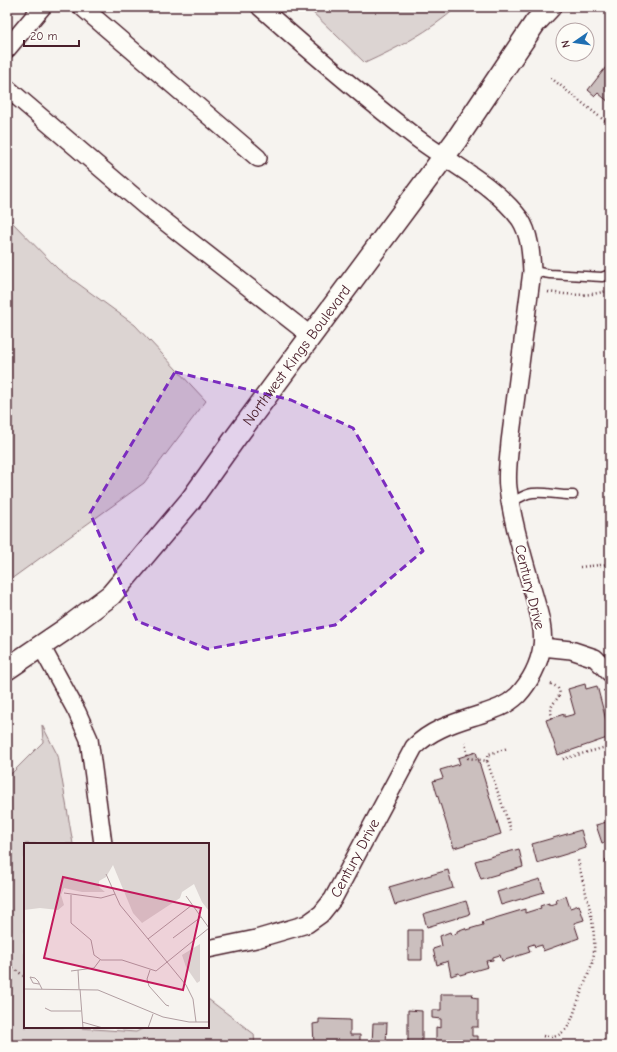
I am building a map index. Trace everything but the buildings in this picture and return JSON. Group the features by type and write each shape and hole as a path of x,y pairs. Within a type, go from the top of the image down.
{"street":[{"path":"7,49 42,7"},
{"path":"82,7 258,158"},
{"name":"Century Drive","path":"209,949 256,939 293,929 307,924 321,914 333,899 414,747 423,738 437,730 492,712 507,704 518,695 529,680 535,670 542,647 541,624 510,503 507,470 532,271 531,256 524,227 519,219 498,197 405,128 260,7"},
{"name":"Northwest Kings Boulevard","path":"7,669 110,596 191,500 457,139 535,23 550,7"},
{"path":"7,88 145,206 311,336"},
{"path":"41,646 77,712 89,739 103,843"},
{"path":"542,647 571,650 595,658 610,673"}],"lane":[{"path":"532,271 550,274 602,277 610,274"},
{"path":"510,503 529,494 546,493 563,496 573,495"}],"path":[{"path":"551,78 610,124"},
{"path":"548,292 576,296 589,295 610,290"},
{"path":"610,433 608,442 610,443"},
{"path":"580,567 610,564"},
{"path":"551,684 557,687 560,693 559,697 552,705 552,718"},
{"path":"465,742 468,758 487,761"},
{"path":"563,759 610,746"},
{"path":"508,748 489,754 487,761 510,830"},
{"path":"543,1036 551,1038 559,1035 567,1028 576,1009 591,965 594,951 593,929 578,860"},
{"path":"7,963 24,976"}],"highlighted area":[{"path":"175,372 291,400 353,428 423,551 335,625 208,649 137,621 90,513"}],"shaded area":[{"path":"307,7 457,7 436,24 413,38 365,63"},
{"path":"7,217 58,269 135,325 206,401 144,483 7,582"},
{"path":"42,725 58,756 73,843 24,843 24,1028 80,1028 136,1032 144,1028 209,1028 209,1000 254,1034 255,1045 7,1045 7,775 12,773 43,742"}]}
